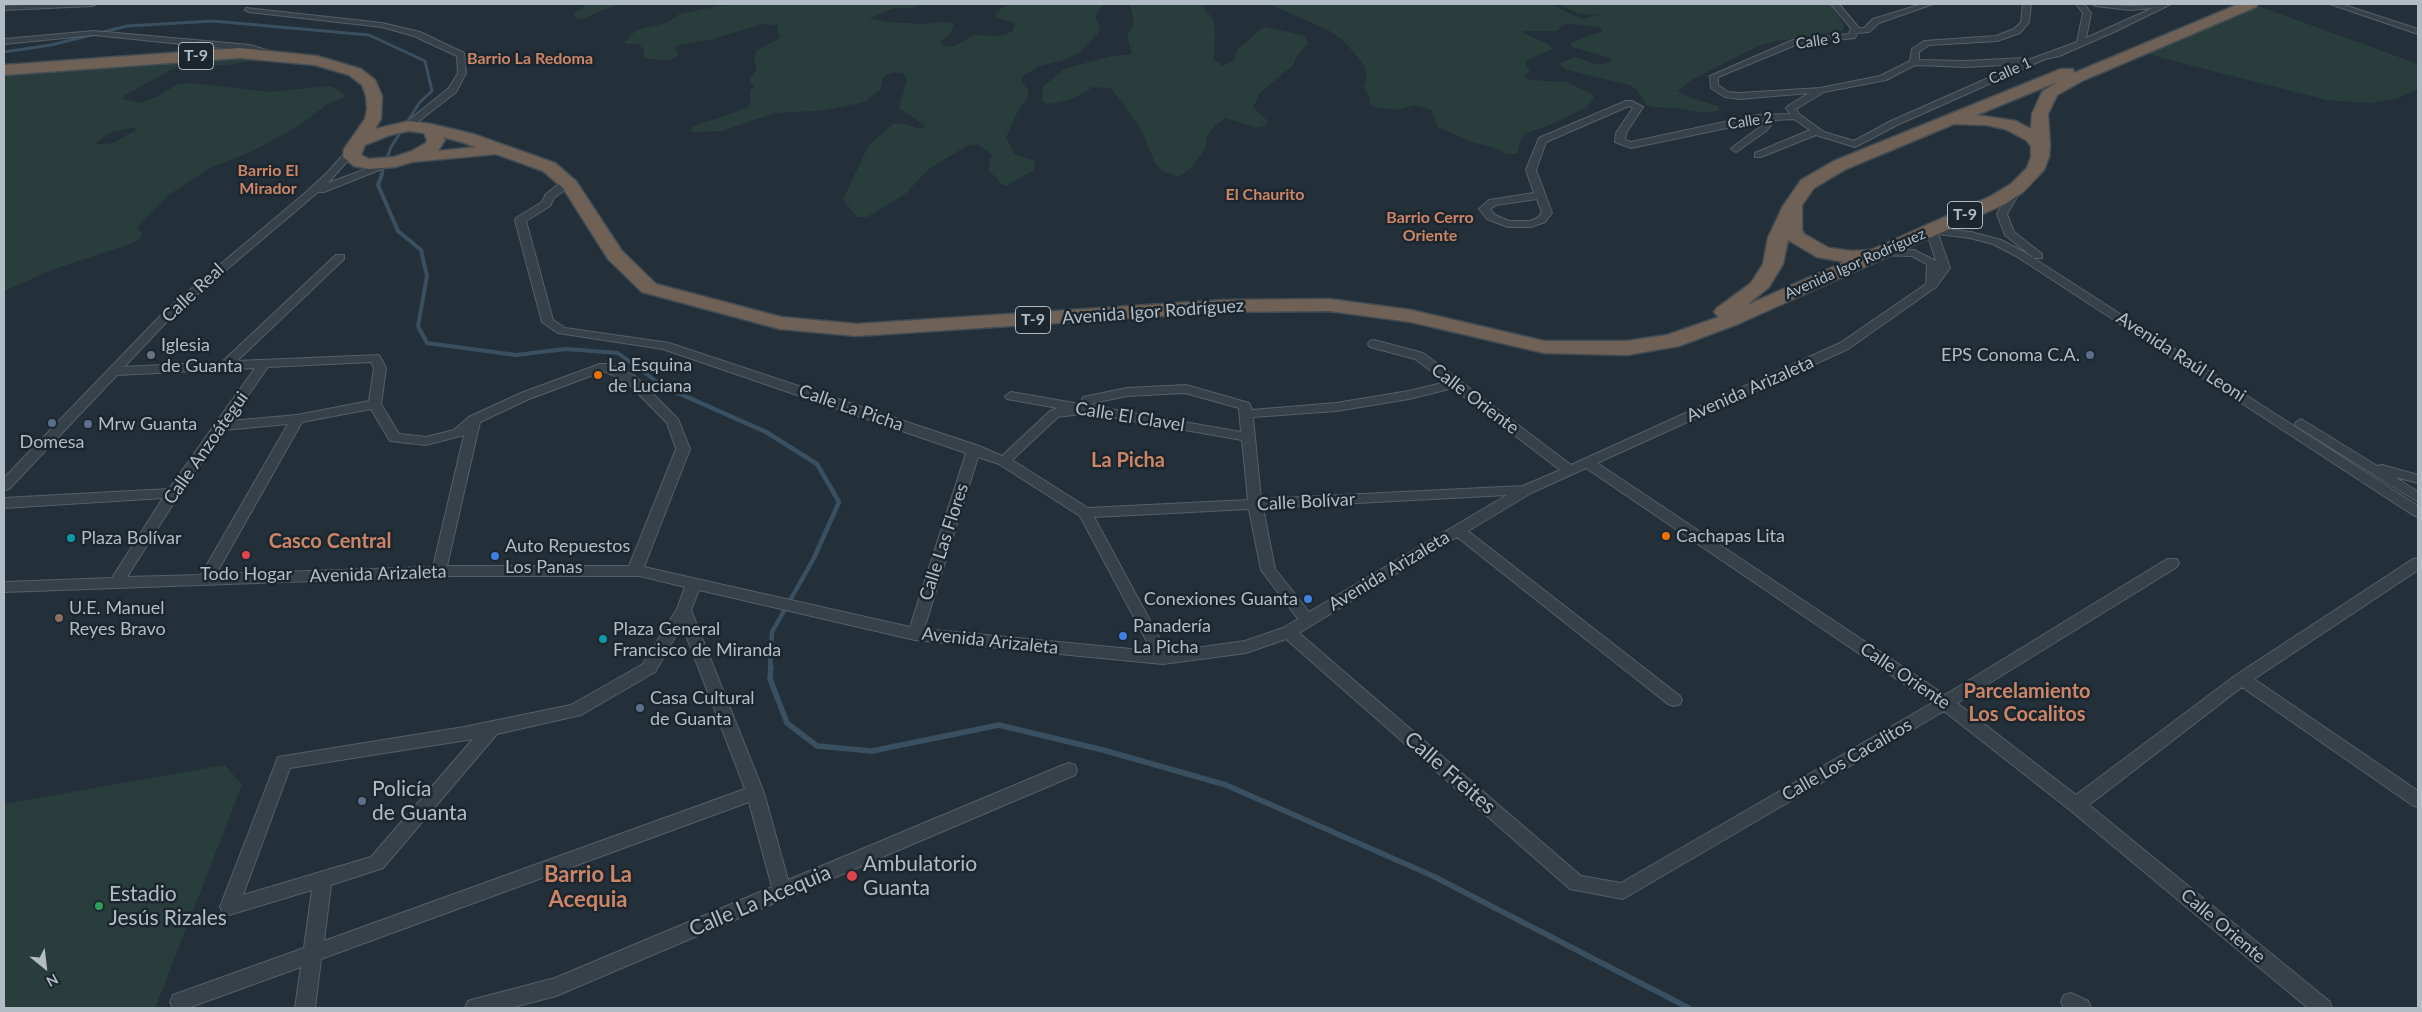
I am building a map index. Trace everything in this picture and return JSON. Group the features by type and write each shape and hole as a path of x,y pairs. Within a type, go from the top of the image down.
{"highway":[{"name":"Avenida Igor Rodríguez","path":"1606,348 1665,336 1699,324 1720,314 1759,287 1773,264 1778,238 1796,199 1807,184 1824,172 1950,121 2033,84 2231,4"},
{"name":"Avenida Igor Rodríguez","path":"401,160 488,151 509,152 549,167 570,185 615,255 649,288 780,323 857,330 1224,306 1329,305 1411,316 1544,347 1627,348 1671,340 1700,332 1731,320 1998,200 2017,188 2035,170 2040,157 2041,107 2050,92 2060,85 2251,4"},
{"name":"T-9","path":"4,70 240,53 317,61 355,72 369,83 380,101 413,126 436,140 433,146 401,160 369,164 353,154"},
{"path":"353,154 373,119 380,101"},
{"name":"T-9","path":"1950,121 1978,120 2010,125 2032,136 2041,146"},
{"name":"Avenida Igor Rodríguez","path":"413,126 522,156"},
{"path":"353,154 364,139 413,126"},
{"name":"T-9","path":"1796,199 1792,230 1796,238 1814,249 1838,256 1852,257 1879,254"}],"street":[{"path":"4,8 92,4"},
{"path":"1835,4 1855,28 1854,31"},
{"name":"Calle 3","path":"1822,90 1740,96 1725,94 1714,86 1714,76 1796,42 1852,36 1854,31 1866,30 1876,21 1929,4"},
{"name":"Calle 2","path":"1540,195 1493,202 1484,209 1499,222 1531,224 1541,220 1546,213 1540,195 1531,170 1542,140 1629,103 1638,107 1621,133 1620,142 1631,145 1757,118 1796,116 1791,108 1822,90 1883,78 1914,62 1915,51 1927,43 1997,38 2017,31 2025,22 2027,4"},
{"path":"2080,4 2087,13 2081,43"},
{"path":"2096,4 2130,8 2166,4"},
{"name":"Calle 1","path":"1817,131 1838,140 1855,144 1894,123 2042,57 2081,43 2166,4"},
{"path":"2334,4 2418,32"},
{"path":"249,10 382,24 416,34 461,55 462,73 453,90 413,126"},
{"path":"4,42 63,35 105,34 250,48 281,56"},
{"path":"1914,62 1965,64 2020,62 2042,57"},
{"path":"1796,116 1817,131"},
{"path":"1736,149 1764,129 1772,117"},
{"path":"1758,155 1817,131"},
{"path":"308,196 353,154"},
{"path":"308,196 336,183 401,160"},
{"name":"Calle La Picha","path":"570,185 563,186 550,196 542,208 520,220 548,322 562,331 665,346 974,449 1004,461 1085,513 1163,658"},
{"name":"Avenida Raúl Leoni","path":"2017,188 2002,214 2009,233 2029,249 2418,498"},
{"name":"Calle Real","path":"4,486 116,371 169,313 270,226 308,196"},
{"name":"Avenida Raúl Leoni","path":"1931,230 1971,235 1997,242 2020,254 2418,512"},
{"name":"T-9","path":"1931,230 1944,268 1932,285"},
{"path":"1879,254 1914,253 1922,257 1932,263 1932,285"},
{"name":"Calle Anzoátegui","path":"225,366 340,257"},
{"name":"Avenida Arizaleta","path":"4,587 439,571 635,570 750,594 915,634 1163,658 1246,648 1288,632 1306,619 1526,490 1844,346 1932,285"},
{"name":"Calle Oriente","path":"1374,344 1418,356 1569,470"},
{"path":"116,371 375,358 380,368 375,404 395,438 426,441 458,434 474,420 525,396 604,367 631,379 673,422 683,449 635,570"},
{"name":"Calle Anzoátegui","path":"116,582 173,493 264,364"},
{"path":"1246,414 1336,407 1409,395 1455,384"},
{"path":"1004,461 1054,414 1061,411 1086,410 1087,400 1127,392 1186,389 1245,406 1255,504 1268,570 1306,619"},
{"name":"Calle El Clavel","path":"1011,396 1248,436"},
{"path":"222,426 297,419 375,404"},
{"path":"205,581 297,419"},
{"path":"439,571 474,420"},
{"name":"Calle Las Flores","path":"915,634 974,449"},
{"name":"Calle Oriente","path":"1586,462 1945,703 2076,805 2322,1008"},
{"path":"2349,466 2366,465 2418,480"},
{"name":"Calle Bolívar","path":"1085,513 1526,490"},
{"path":"4,503 173,493"},
{"path":"1457,530 1674,700"},
{"name":"Calle Los Cacalitos","path":"1623,891 1945,703 2172,563"},
{"path":"2076,805 2242,679 2418,564"},
{"path":"492,728 377,863 229,907 284,762 492,728 575,711 649,668 684,610 694,583"},
{"path":"684,610 755,793 782,891"},
{"name":"Calle Freites","path":"1288,632 1576,883 1623,891"},
{"path":"2242,679 2418,800"},
{"name":"Calle La Acequia","path":"475,1008 556,987 1069,770"},
{"path":"180,1002 755,793"},
{"path":"305,1008 323,880"}],"green space":[{"path":"587,4 623,4 605,9 585,18 576,19 574,13"},
{"path":"748,4 922,4 912,8 895,8 869,18 886,22 924,24 948,22 954,24 950,34 940,41 945,46 953,47 974,35 999,36 1012,32 1015,25 1012,22 998,18 995,14 1002,8 1015,4 1104,4 1095,14 1100,29 1081,51 1065,60 1039,66 1023,76 1021,80 1028,91 1028,99 1020,107 1006,137 1014,154 1035,161 1034,170 1006,186 999,183 997,178 988,170 992,155 978,144 968,145 929,169 905,194 867,217 857,217 843,199 869,145 893,124 902,123 916,128 925,128 923,124 899,108 907,80 903,73 887,74 883,78 880,90 864,102 826,110 775,113 722,131 692,132 692,128 698,124 748,107 751,103 750,91 754,87 749,80 757,69 754,62 756,53 780,38 777,31 778,25 763,24 709,40 681,44 675,47 678,54 676,57 668,60 649,59 644,57 644,50 639,44 624,43 636,30 666,23 680,14 720,6"},
{"path":"1130,4 1202,4 1205,11 1212,17 1215,27 1214,60 1223,66 1234,60 1238,49 1264,27 1305,36 1308,43 1296,57 1294,64 1260,93 1254,106 1268,121 1266,125 1259,128 1225,118 1206,137 1206,147 1191,168 1179,177 1163,171 1155,163 1144,135 1111,88 1093,87 1074,98 1056,103 1046,104 1042,101 1043,87 1064,69 1112,56 1132,54 1127,37 1134,23"},
{"path":"1269,4 1552,4 1583,19 1605,13 1588,15 1576,13 1559,4 1830,4 1844,25 1842,31 1777,41 1758,46 1693,79 1677,91 1691,98 1717,106 1720,110 1704,113 1647,105 1636,89 1630,85 1567,70 1562,67 1560,63 1575,57 1598,65 1612,62 1611,58 1572,47 1570,43 1603,31 1599,27 1566,23 1556,31 1523,31 1525,34 1550,45 1552,49 1525,63 1530,70 1524,77 1529,80 1566,82 1592,94 1594,99 1585,108 1550,125 1526,133 1520,141 1517,154 1507,154 1493,147 1474,143 1438,127 1431,110 1423,107 1414,105 1398,110 1375,107 1370,104 1369,96 1364,88 1367,77 1365,66 1342,39 1328,30"},
{"path":"2258,6 2418,64 2418,89 2398,98 2371,103 2326,100 2147,54"},
{"path":"202,57 271,58 226,65 178,66 125,95 123,99 140,103 159,96 176,85 189,83 269,92 331,86 344,94 343,98 326,105 300,125 251,152 212,167 170,194 139,225 137,230 143,233 139,239 130,244 54,269 4,291 4,75","holes":["133,128 138,129 113,143 94,145 110,132"]},
{"name":"Estadio Jesús Rizales","path":"225,765 242,785 155,1008 4,1008 4,804"}],"waterway":[{"path":"4,52 51,45 127,26 213,21 369,35 425,61 432,91 420,102 391,147 381,175"},
{"path":"382,174 378,185 398,231 421,250 427,276 418,326 427,343 516,355 566,349 618,353 664,387 679,394"},
{"path":"676,392 766,432 817,464 839,502 814,558 772,632 770,668"},
{"path":"771,667 770,679 787,723 817,746 872,751 999,725 1103,750 1226,785 1433,876 1689,1008"}],"place":[{"name":"Iglesia de Guanta","path":"151,355"},
{"name":"EPS Conoma C.A.","path":"2090,355"},
{"name":"La Esquina de Luciana","path":"598,375"},
{"name":"Domesa","path":"52,423"},
{"name":"Mrw Guanta","path":"88,424"},
{"name":"Cachapas Lita","path":"1666,536"},
{"name":"Plaza Bolívar","path":"71,538"},
{"name":"Todo Hogar","path":"246,555"},
{"name":"Auto Repuestos Los Panas","path":"495,556"},
{"name":"Conexiones Guanta","path":"1308,599"},
{"name":"U.E. Manuel Reyes Bravo","path":"59,618"},
{"name":"Panadería La Picha","path":"1123,636"},
{"name":"Plaza General Francisco de Miranda","path":"603,639"},
{"name":"Casa Cultural de Guanta","path":"640,708"},
{"name":"Policía de Guanta","path":"362,801"},
{"name":"Ambulatorio Guanta","path":"852,876"},
{"name":"Estadio Jesús Rizales","path":"99,906"}],"district":[{"name":"Barrio La Redoma","path":"530,59"},
{"name":"Barrio El Mirador","path":"268,180"},
{"name":"El Chaurito","path":"1265,195"},
{"name":"Barrio Cerro Oriente","path":"1430,227"},
{"name":"La Picha","path":"1128,461"},
{"name":"Casco Central","path":"330,542"},
{"name":"Parcelamiento Los Cocalitos","path":"2027,704"},
{"name":"Barrio La Acequia","path":"588,888"}]}
